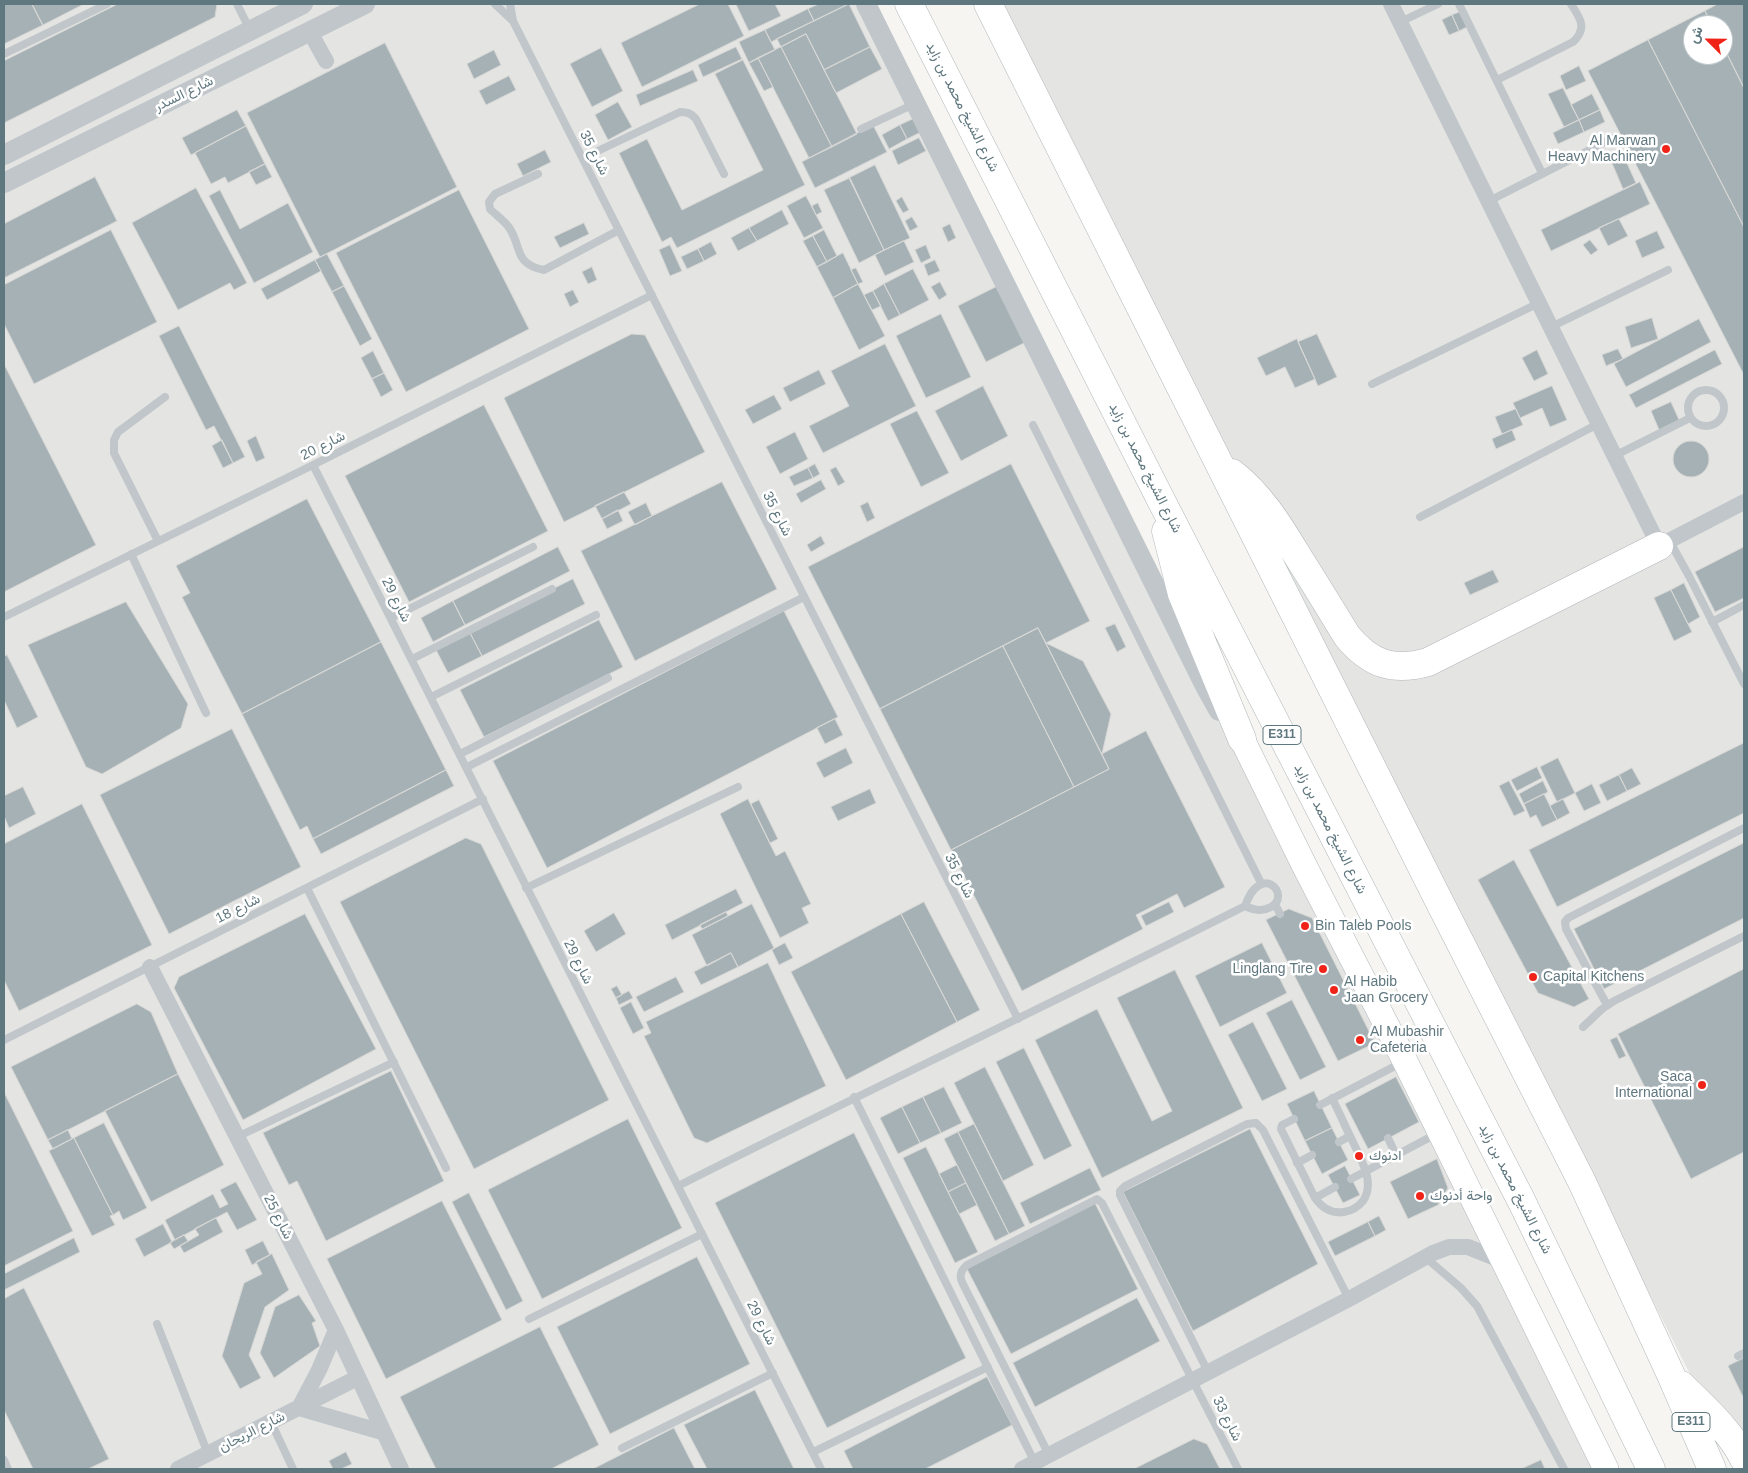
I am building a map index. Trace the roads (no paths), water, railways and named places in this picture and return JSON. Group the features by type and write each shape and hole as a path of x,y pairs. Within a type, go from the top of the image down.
{"highway":[{"name":"شارع الشيخ محمد بن زايد","path":"909,4 1522,1202 1651,1469"},
{"name":"E311","path":"988,4 1433,890 1582,1182 1712,1469"},
{"path":"1219,464 1242,481 1278,524 1347,636 1358,649 1370,658 1383,664 1414,666 1428,662 1664,543"},
{"path":"1162,500 1171,556 1182,594 1242,739"},
{"path":"1671,1375 1723,1427 1744,1459"}],"main road":[{"path":"1242,739 1304,866 1405,1061 1606,1469"}],"street":[{"name":"شارع السدر","path":"4,155 303,4"},
{"name":"شارع السدر","path":"4,183 365,4"},
{"path":"866,4 1205,686 1224,718 1242,739"},
{"path":"1391,4 1614,456 1664,543 1744,502"},
{"path":"310,32 326,61"},
{"name":"شارع 25","path":"150,967 336,1330 382,1432 401,1469"},
{"path":"1035,1462 1449,1247 1468,1247 1503,1261"},
{"name":"شارع الريحان","path":"299,1408 319,1370 336,1330"},
{"name":"شارع الريحان","path":"178,1469 358,1378"},
{"name":"شارع الريحان","path":"299,1408 382,1432"}],"lane":[{"path":"4,54 107,4"},
{"path":"237,4 250,30"},
{"name":"شارع 35","path":"495,4 513,21"},
{"name":"شارع 35","path":"510,4 513,21 1018,1019"},
{"path":"1400,22 1438,4"},
{"path":"1459,4 1542,173"},
{"path":"1497,80 1573,42 1578,37 1582,30 1581,21 1571,4"},
{"path":"862,129 915,103"},
{"path":"583,158 680,112 689,112 696,119 724,174"},
{"path":"1489,201 1613,138"},
{"path":"538,174 495,194 489,202 490,209 508,226 523,261 544,270 619,230"},
{"path":"1551,327 1668,270"},
{"name":"شارع 20","path":"4,617 652,295"},
{"path":"1372,384 1539,303"},
{"path":"1701,390 1714,391 1723,401 1725,407 1724,414 1715,424 1701,426 1690,418 1688,405 1695,393 1701,390"},
{"path":"158,541 114,453 114,440 118,432 165,397"},
{"path":"1614,456 1690,418"},
{"path":"1420,517 1598,424"},
{"path":"1033,426 1262,883"},
{"name":"شارع 29","path":"313,465 821,1469"},
{"path":"1664,543 1689,576 1744,684"},
{"path":"391,618 533,547"},
{"path":"131,554 206,713"},
{"path":"412,659 552,589"},
{"path":"467,767 804,597"},
{"path":"1712,622 1744,605"},
{"path":"431,697 596,615"},
{"path":"460,754 608,678"},
{"path":"526,888 738,787"},
{"name":"شارع 18","path":"4,1040 483,800"},
{"path":"1607,1005 1566,929 1565,922 1568,918 1744,828"},
{"path":"678,1186 854,1097 1018,1019 1245,906 1253,890 1262,883 1272,884 1276,888 1278,894 1275,904 1280,914"},
{"path":"307,888 446,1168"},
{"path":"1245,906 1253,910 1260,910 1275,904"},
{"path":"1583,1027 1607,1005 1744,936"},
{"path":"1320,1105 1405,1061"},
{"path":"237,1137 394,1062"},
{"path":"1361,1084 1365,1092"},
{"path":"854,1097 1035,1462"},
{"path":"1294,1118 1282,1125 1281,1129 1315,1198 1327,1210 1336,1213 1353,1210 1366,1197 1368,1189 1366,1170 1332,1098"},
{"path":"1208,1372 1120,1195 1120,1191 1125,1186 1247,1124 1256,1123 1263,1130 1349,1299"},
{"path":"1351,1179 1440,1132"},
{"path":"1339,1142 1350,1136"},
{"path":"1388,1138 1396,1154"},
{"path":"1297,1162 1312,1155"},
{"path":"1315,1198 1335,1187"},
{"name":"شارع 33","path":"1035,1462 960,1278 961,1270 966,1265 1092,1200 1099,1200 1238,1469"},
{"path":"529,1319 702,1234"},
{"path":"1425,1258 1461,1288 1477,1306 1564,1469"},
{"path":"157,1324 208,1454"},
{"path":"813,1452 988,1367"},
{"path":"622,1448 773,1373"},
{"path":"271,1422 293,1469"},
{"path":"4,1460 8,1469"}],"place":[{"name":"Al Marwan Heavy Machinery","path":"1666,149"},
{"name":"Bin Taleb Pools","path":"1305,926"},
{"name":"Linglang Tire","path":"1323,969"},
{"name":"Capital Kitchens","path":"1533,977"},
{"name":"Al Habib Jaan Grocery","path":"1334,990"},
{"name":"Al Mubashir Cafeteria","path":"1360,1040"},
{"name":"Saca International","path":"1702,1085"},
{"name":"ادنوك","path":"1359,1156"},
{"name":"واحة أدنوك","path":"1420,1196"}]}
